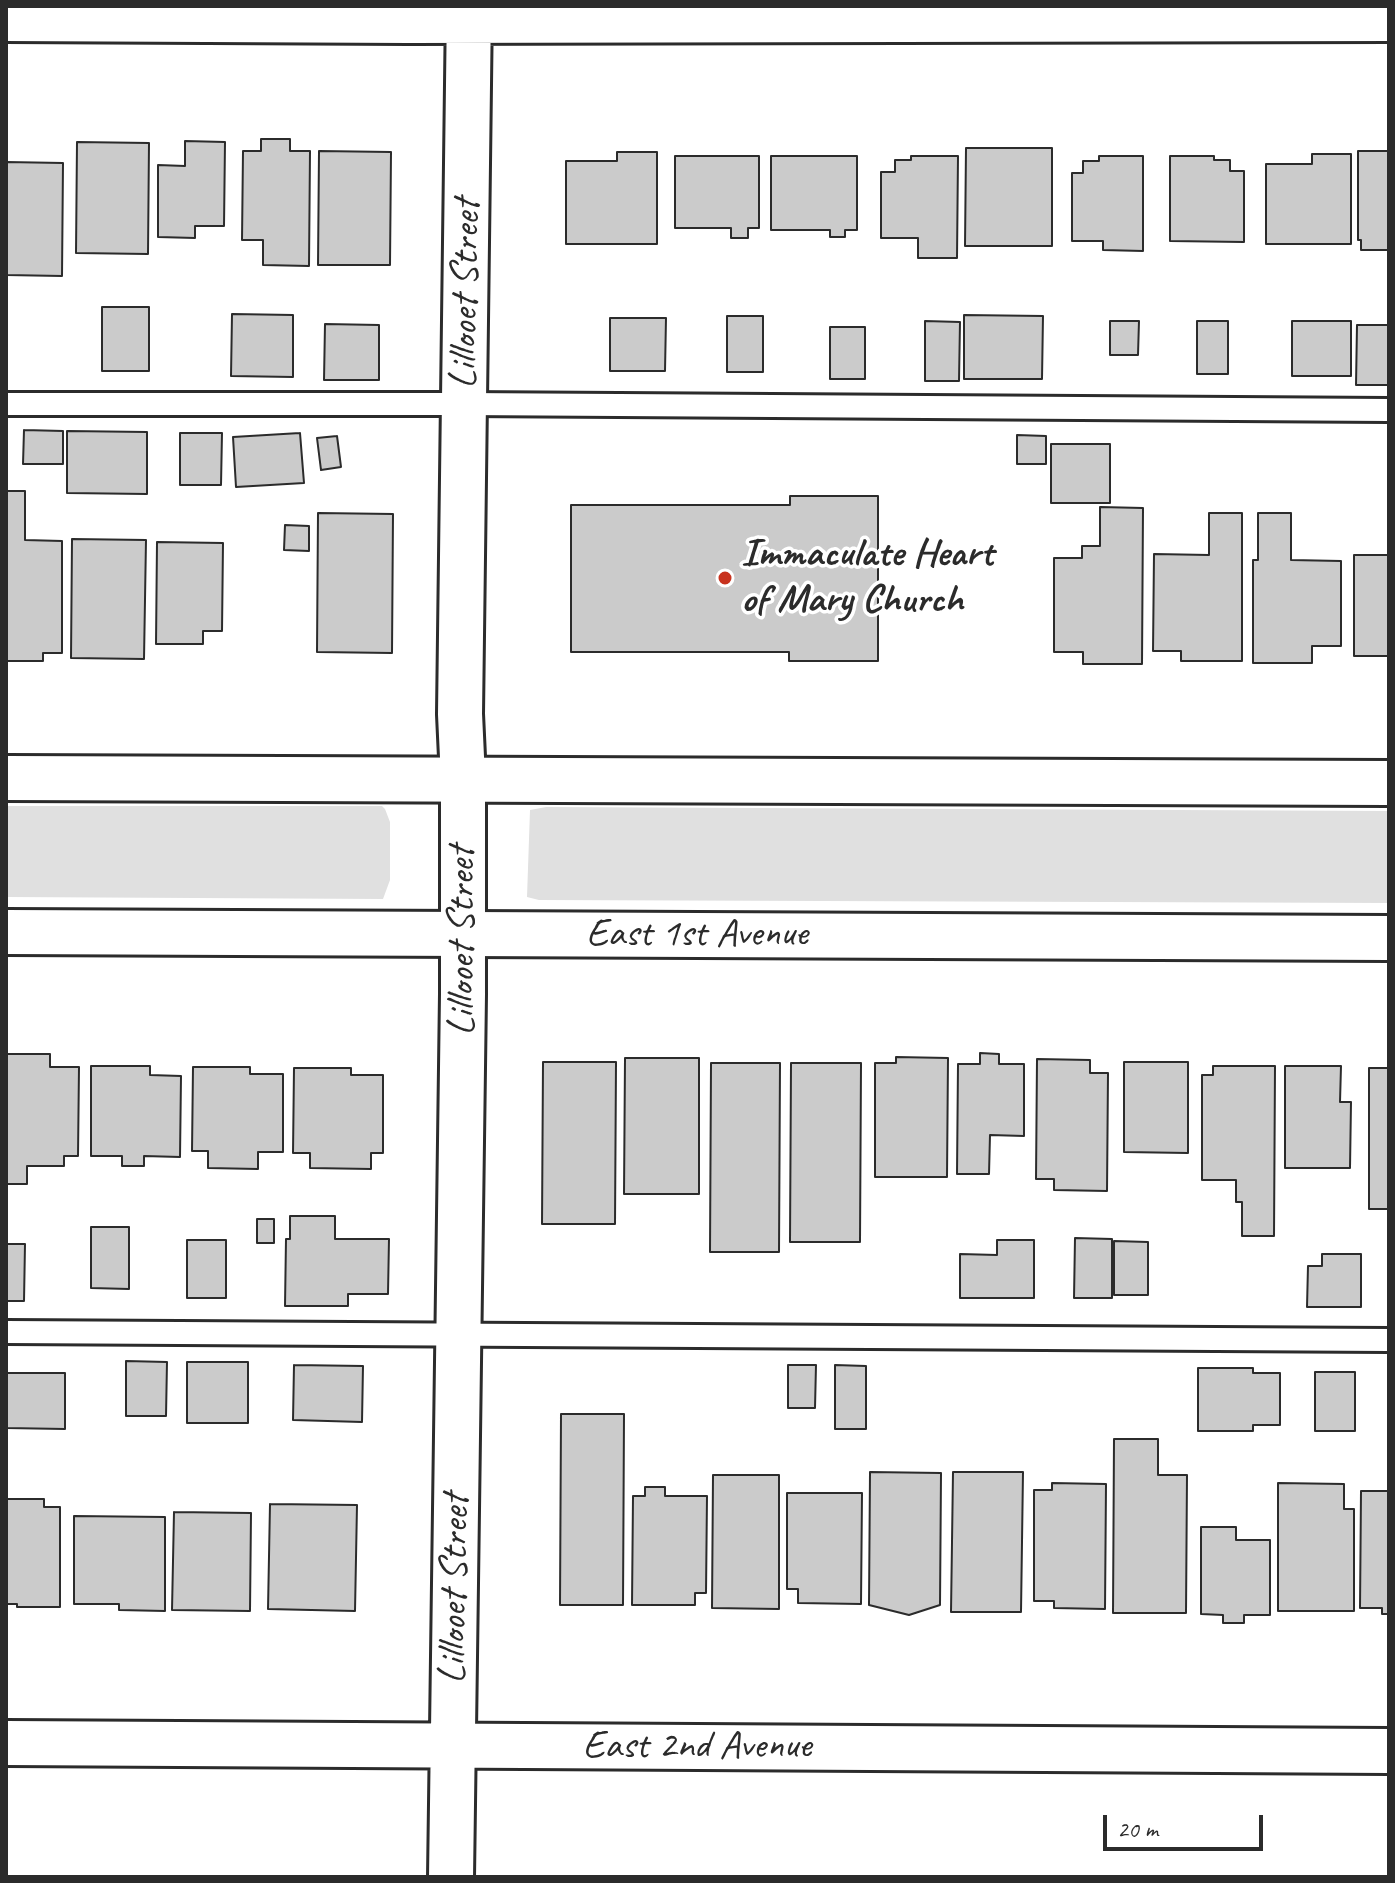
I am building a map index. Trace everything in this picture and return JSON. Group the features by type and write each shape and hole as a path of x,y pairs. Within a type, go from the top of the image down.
{"street":[{"path":"6,19 469,13 1389,19"},
{"name":"Lillooet Street","path":"451,1877 464,934 460,714 469,13"},
{"path":"6,778 1389,783"},
{"name":"East 1st Avenue","path":"6,932 1389,938"},
{"name":"East 2nd Avenue","path":"6,1743 1389,1751"}],"lane":[{"path":"6,404 1389,410"},
{"path":"6,1332 1389,1340"}],"shaded area":[{"path":"6,806 382,806 390,822 390,880 383,899 6,897"},
{"path":"546,807 1389,811 1389,903 539,900 527,897 530,810"}],"building":[{"path":"261,139 290,139 290,151 310,151 309,266 263,265 263,240 242,240 243,151 261,151"},
{"path":"185,141 225,142 224,226 195,226 195,238 158,237 158,165 185,166"},
{"path":"77,142 149,143 148,254 76,253"},
{"path":"966,148 1052,148 1052,246 965,246"},
{"path":"319,151 391,152 390,265 318,265"},
{"path":"1358,151 1389,151 1389,250 1361,250 1361,240 1358,240"},
{"path":"617,152 657,152 657,244 566,244 566,161 617,161"},
{"path":"1312,154 1351,154 1351,244 1266,244 1266,164 1312,164"},
{"path":"675,156 759,156 759,228 748,228 748,238 731,238 731,228 675,228"},
{"path":"771,156 857,156 857,230 845,230 845,237 830,237 830,230 771,230"},
{"path":"911,156 958,156 957,258 918,258 918,238 881,238 881,172 895,172 895,160 911,160"},
{"path":"1099,156 1143,156 1143,251 1103,250 1103,241 1072,241 1072,173 1083,173 1083,161 1099,161"},
{"path":"1170,156 1214,156 1214,160 1230,160 1230,171 1244,171 1244,242 1170,241"},
{"path":"6,162 63,163 62,276 6,275"},
{"path":"102,307 149,307 149,371 102,371"},
{"path":"232,314 293,315 293,377 231,376"},
{"path":"964,315 1043,316 1042,379 964,379"},
{"path":"727,316 763,316 763,372 727,372"},
{"path":"610,318 666,318 665,371 610,371"},
{"path":"925,321 960,322 959,381 925,381"},
{"path":"1110,321 1139,321 1138,355 1110,355"},
{"path":"1197,321 1228,321 1228,374 1197,374"},
{"path":"1292,321 1351,321 1351,376 1292,376"},
{"path":"325,324 379,325 379,380 324,380"},
{"path":"1357,325 1389,325 1389,385 1356,385"},
{"path":"830,327 865,327 865,379 830,379"},
{"path":"24,430 63,431 63,464 23,464"},
{"path":"67,431 147,432 147,494 67,493"},
{"path":"180,433 222,433 221,485 180,485"},
{"path":"300,433 304,483 236,487 233,437"},
{"path":"1017,435 1046,436 1046,464 1017,464"},
{"path":"337,436 341,467 321,470 317,438"},
{"path":"1051,444 1110,444 1110,503 1051,503"},
{"path":"6,491 25,491 25,540 62,541 62,653 43,653 43,661 6,661"},
{"name":"Immaculate Heart of Mary Church","path":"790,496 878,496 878,661 789,661 789,652 571,652 571,505 790,505"},
{"path":"1100,507 1143,508 1142,664 1083,664 1083,652 1054,652 1054,558 1082,558 1082,546 1100,546"},
{"path":"318,513 393,514 392,653 317,652"},
{"path":"1209,513 1242,513 1242,661 1181,661 1181,651 1153,651 1154,554 1209,555"},
{"path":"1258,513 1291,513 1291,560 1341,561 1341,646 1312,646 1312,663 1253,663 1253,560 1258,560"},
{"path":"285,525 309,526 309,551 284,550"},
{"path":"72,539 146,540 144,659 71,658"},
{"path":"157,542 223,543 222,631 203,631 203,644 156,644"},
{"path":"1354,555 1389,555 1389,656 1354,656"},
{"path":"980,1053 999,1054 999,1064 1024,1064 1024,1136 990,1135 989,1174 957,1174 958,1064 980,1064"},
{"path":"6,1054 50,1054 50,1067 79,1067 78,1156 64,1156 64,1166 27,1166 27,1184 6,1184"},
{"path":"896,1057 948,1058 947,1177 875,1177 875,1063 896,1063"},
{"path":"625,1058 699,1058 699,1194 624,1194"},
{"path":"1037,1059 1090,1060 1090,1073 1108,1073 1107,1191 1054,1190 1054,1179 1036,1179"},
{"path":"543,1062 616,1062 615,1224 542,1224"},
{"path":"1124,1062 1188,1062 1188,1153 1124,1152"},
{"path":"711,1063 780,1063 779,1252 710,1252"},
{"path":"791,1063 861,1063 860,1242 790,1242"},
{"path":"91,1066 150,1066 150,1075 181,1076 180,1157 144,1156 144,1166 122,1166 122,1156 91,1156"},
{"path":"1213,1066 1275,1066 1274,1236 1242,1236 1242,1202 1236,1202 1236,1180 1202,1180 1202,1075 1213,1075"},
{"path":"1285,1066 1341,1066 1340,1102 1351,1102 1350,1168 1285,1168"},
{"path":"193,1067 250,1067 250,1074 283,1074 283,1152 258,1152 258,1169 208,1168 208,1151 192,1151"},
{"path":"294,1068 351,1068 351,1075 383,1075 383,1153 371,1153 371,1169 310,1168 310,1153 293,1153"},
{"path":"1369,1068 1389,1068 1389,1209 1369,1209"},
{"path":"290,1216 335,1216 335,1239 389,1239 388,1294 348,1294 348,1306 285,1306 286,1239 290,1239"},
{"path":"257,1219 274,1219 274,1243 257,1243"},
{"path":"91,1227 129,1227 129,1289 91,1288"},
{"path":"1075,1238 1112,1239 1112,1298 1074,1298"},
{"path":"187,1240 226,1240 226,1298 187,1298"},
{"path":"997,1240 1034,1240 1034,1298 960,1298 960,1254 997,1255"},
{"path":"1114,1241 1148,1242 1148,1295 1114,1295"},
{"path":"6,1244 25,1244 24,1301 6,1301"},
{"path":"1322,1254 1361,1254 1361,1307 1307,1307 1308,1266 1322,1266"},
{"path":"126,1361 167,1362 166,1416 126,1416"},
{"path":"187,1362 248,1362 248,1423 187,1423"},
{"path":"294,1365 363,1366 362,1422 293,1420"},
{"path":"788,1365 816,1365 815,1408 788,1408"},
{"path":"835,1365 866,1366 866,1429 835,1429"},
{"path":"1198,1368 1253,1368 1253,1373 1280,1373 1280,1425 1253,1425 1253,1431 1198,1431"},
{"path":"1315,1372 1355,1372 1355,1431 1315,1431"},
{"path":"6,1373 65,1373 65,1429 6,1428"},
{"path":"561,1414 624,1414 623,1605 560,1605"},
{"path":"1114,1439 1158,1439 1158,1475 1187,1475 1186,1613 1113,1613"},
{"path":"870,1472 941,1473 940,1605 909,1615 869,1605"},
{"path":"953,1472 1023,1472 1021,1612 951,1612"},
{"path":"713,1475 779,1475 779,1609 712,1608"},
{"path":"1052,1483 1106,1484 1105,1609 1054,1608 1054,1601 1034,1601 1034,1490 1052,1490"},
{"path":"1278,1483 1344,1484 1344,1509 1354,1509 1354,1611 1278,1611"},
{"path":"645,1487 665,1487 665,1496 707,1496 706,1593 695,1593 695,1605 632,1605 633,1496 645,1496"},
{"path":"1361,1491 1389,1491 1389,1614 1382,1614 1382,1608 1360,1608"},
{"path":"787,1493 862,1493 861,1604 798,1603 798,1589 787,1589"},
{"path":"6,1499 44,1499 44,1507 60,1507 60,1607 6,1604"},
{"path":"270,1504 357,1505 355,1611 268,1609"},
{"path":"174,1512 251,1513 250,1611 172,1610"},
{"path":"74,1516 165,1517 165,1611 119,1610 119,1604 74,1604"},
{"path":"1201,1527 1236,1527 1236,1540 1270,1540 1270,1615 1244,1615 1244,1623 1223,1623 1223,1615 1201,1614"}],"place":[{"name":"Immaculate Heart of Mary Church","path":"725,578"}]}
